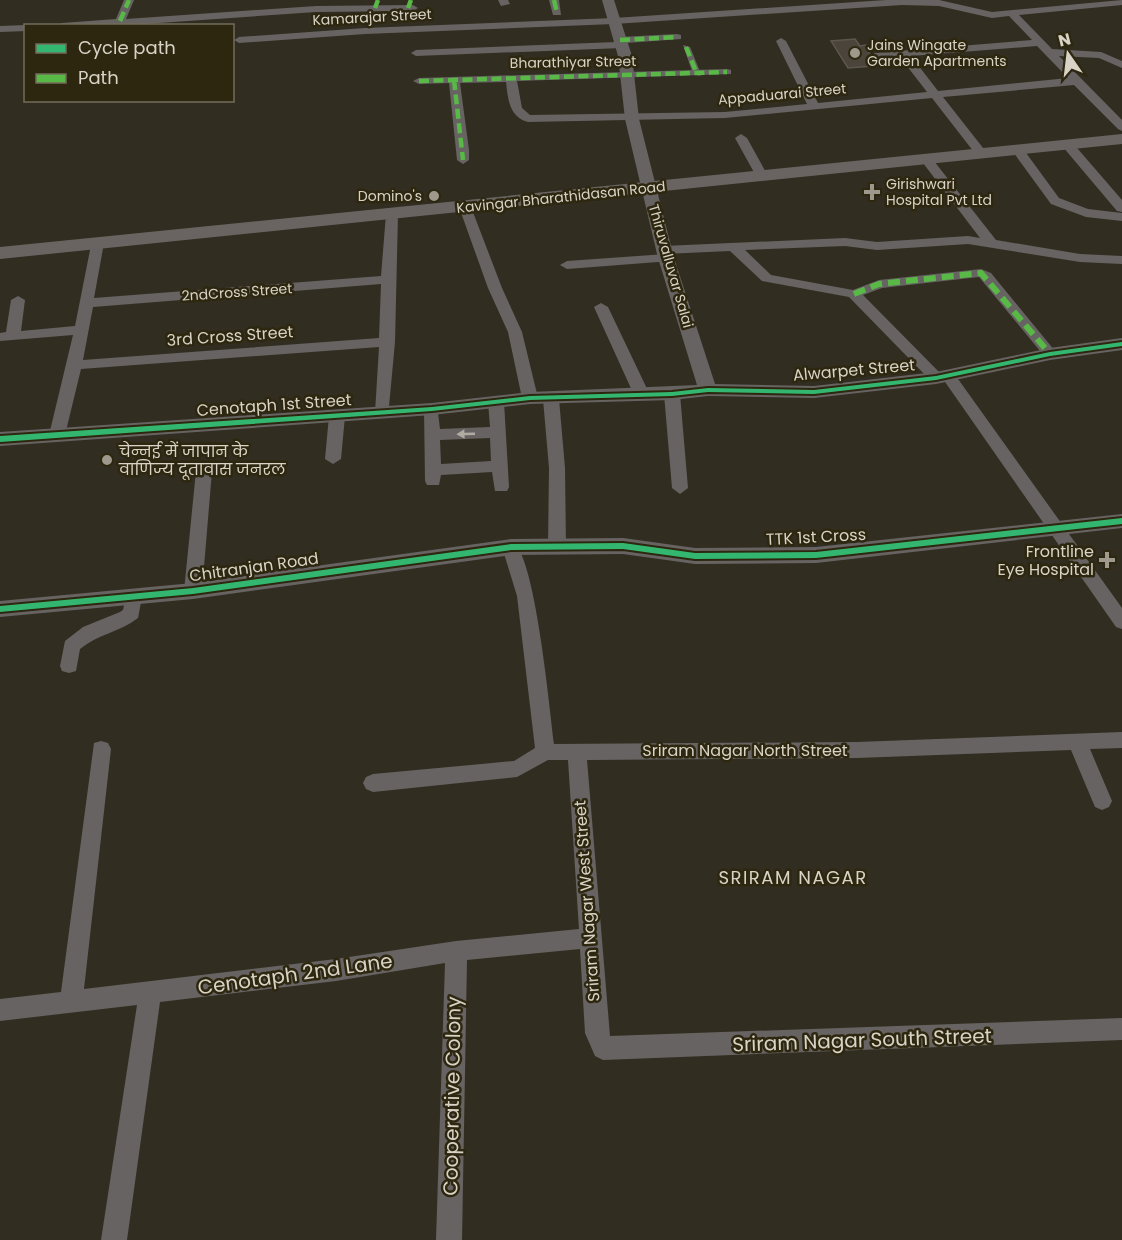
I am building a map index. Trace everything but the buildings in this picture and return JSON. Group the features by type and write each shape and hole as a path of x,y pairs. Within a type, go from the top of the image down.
{"main road":[{"name":"Kavingar Bharathidasan Road","path":"0,253 1122,139"}],"street":[{"path":"120,21 129,0"},
{"path":"239,36 245,0"},
{"path":"554,0 557,13"},
{"name":"Thiruvalluvar Salai","path":"608,0 621,43 632,119 665,254 708,390"},
{"path":"705,0 712,13"},
{"path":"972,0 975,12"},
{"name":"Kamarajar Street","path":"239,36 496,27 912,2 939,3 975,12 1012,14 1122,2"},
{"path":"365,31 374,5"},
{"name":"Kamarajar Street","path":"239,36 374,5 411,5"},
{"path":"1012,14 1122,127"},
{"path":"85,24 120,21 144,24"},
{"path":"496,27 500,50"},
{"path":"0,28 24,31"},
{"path":"416,53 621,43 677,37"},
{"path":"782,41 814,107"},
{"path":"878,55 1039,43"},
{"path":"686,47 697,74"},
{"path":"902,52 981,153"},
{"path":"1048,52 1101,55 1122,65"},
{"name":"Bharathiyar Street","path":"419,81 625,77 727,72"},
{"name":"Appaduarai Street","path":"511,78 517,111 522,118 632,119 725,115 1076,81"},
{"path":"454,80 459,131 463,141 463,160"},
{"path":"741,138 762,176"},
{"path":"1067,144 1122,208"},
{"path":"1017,149 1055,201 1086,213 1122,217"},
{"path":"926,159 990,242"},
{"path":"465,207 495,288 515,332 530,398"},
{"path":"383,412 388,342 386,280 392,214"},
{"path":"567,265 733,247 845,242 877,246 968,240 1080,258 1122,260"},
{"path":"57,435 75,365 97,243"},
{"path":"733,247 767,278 854,294 879,284 981,273 986,276 1050,354"},
{"name":"2ndCross Street","path":"87,303 386,280"},
{"path":"854,294 942,376 1059,529 1122,622"},
{"path":"18,300 7,336 81,330"},
{"path":"602,307 642,395"},
{"name":"3rd Cross Street","path":"75,365 388,342"},
{"name":"Alwarpet Street","path":"551,399 672,394 708,390 814,392 942,376 1050,354 1122,344"},
{"path":"672,394 680,488"},
{"name":"Cenotaph 1st Street","path":"0,440 432,409 530,398 551,399"},
{"path":"551,399 557,468 557,547"},
{"path":"496,402 501,487"},
{"path":"432,409 433,476 499,465"},
{"path":"333,459 337,416"},
{"path":"433,435 499,432"},
{"path":"193,591 204,471"},
{"name":"TTK 1st Cross","path":"511,547 623,546 695,556 816,555 1122,520"},
{"path":"373,783 517,769 545,752 526,596 511,547"},
{"name":"Chitranjan Road","path":"0,609 193,591 511,547"},
{"path":"69,666 71,646 89,632 107,624 120,624 132,613 134,597"},
{"name":"Sriram Nagar North Street","path":"545,752 857,750 1122,740"},
{"path":"1077,742 1102,801"},
{"path":"71,1000 101,749"},
{"name":"Sriram Nagar West Street","path":"577,752 597,1033 603,1048"},
{"name":"Cenotaph 2nd Lane","path":"0,1010 71,1000 150,993 456,951 589,938"},
{"name":"Cooperative Colony","path":"449,1240 456,951"},
{"path":"114,1240 150,993"},
{"name":"Sriram Nagar South Street","path":"603,1048 1122,1029"}],"marked path":[{"path":"120,21 129,0"},
{"path":"375,8 378,0"},
{"path":"408,8 411,0"},
{"path":"554,0 557,13"},
{"path":"620,40 677,37"},
{"path":"686,47 697,74"},
{"path":"419,81 727,72"},
{"path":"454,80 463,160"},
{"path":"854,294 879,284 981,273 986,276 1050,354"}],"cycle path":[{"path":"0,439 432,409 530,398 672,394 708,390 814,392 936,378 1050,354 1122,344"},
{"path":"0,609 193,591 511,547 623,546 695,556 816,555 1122,521"}],"place":[{"name":"Jains Wingate Garden Apartments","path":"855,53"},
{"name":"Girishwari Hospital Pvt Ltd","path":"872,192"},
{"name":"Domino's","path":"434,196"},
{"name":"चेन्नई में जापान के वाणिज्य दूतावास जनरल","path":"107,460"},
{"name":"Frontline Eye Hospital","path":"1107,560"}],"district":[{"name":"SRIRAM NAGAR","path":"793,877"}]}
